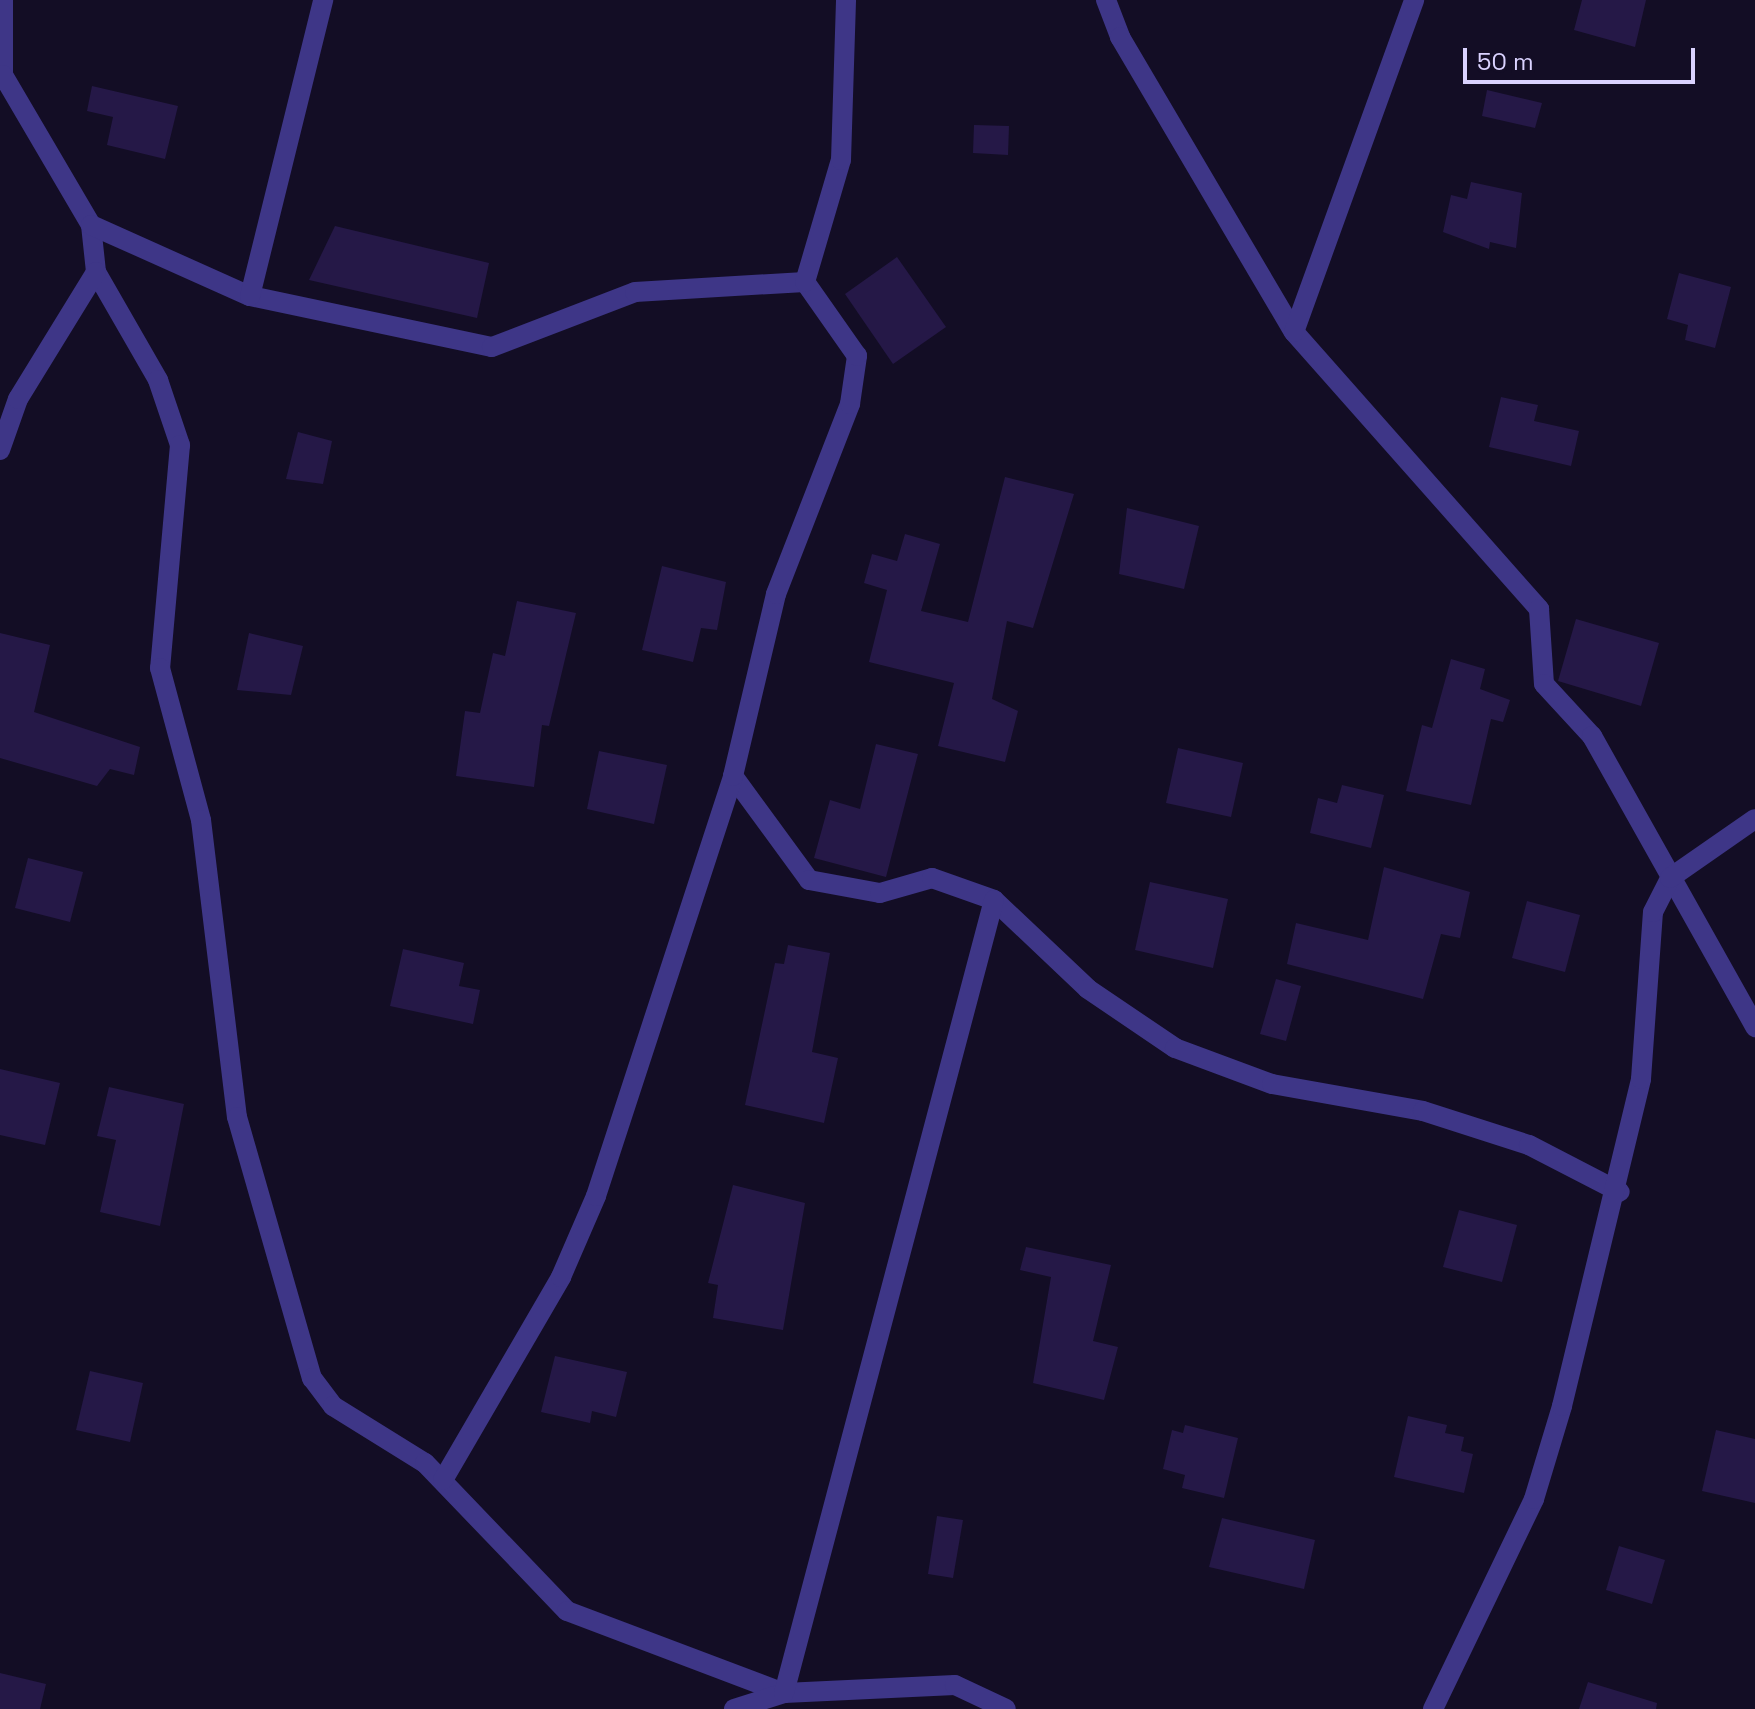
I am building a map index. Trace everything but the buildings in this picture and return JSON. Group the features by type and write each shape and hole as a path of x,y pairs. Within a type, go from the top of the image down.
{"street":[{"path":"3,0 3,75 91,225 96,272 158,380 180,445 160,668 201,820 237,1117 289,1318 312,1378 333,1406 443,1480 550,1600 784,1693"},
{"path":"250,296 323,0"},
{"path":"805,282 841,160 846,0"},
{"path":"1106,0 1120,37 1294,332 1539,609 1544,684 1592,736 1755,1027"},
{"path":"1294,332 1414,0"},
{"path":"91,225 250,296 492,347 635,292 805,282"},
{"path":"0,450 18,399 96,272"},
{"path":"443,1480 561,1277 596,1196 733,776 759,647 856,381 857,356 805,282"},
{"path":"733,776 809,880 880,893 932,878 994,900 1088,989 1175,1048 1272,1084 1423,1111 1529,1145 1620,1192"},
{"path":"1433,1709 1534,1499 1576,1328 1620,1192 1641,1079 1653,912 1670,878 1755,819"},
{"path":"784,1693 994,900"},
{"path":"734,1709 784,1693 955,1685 1006,1709"}]}
